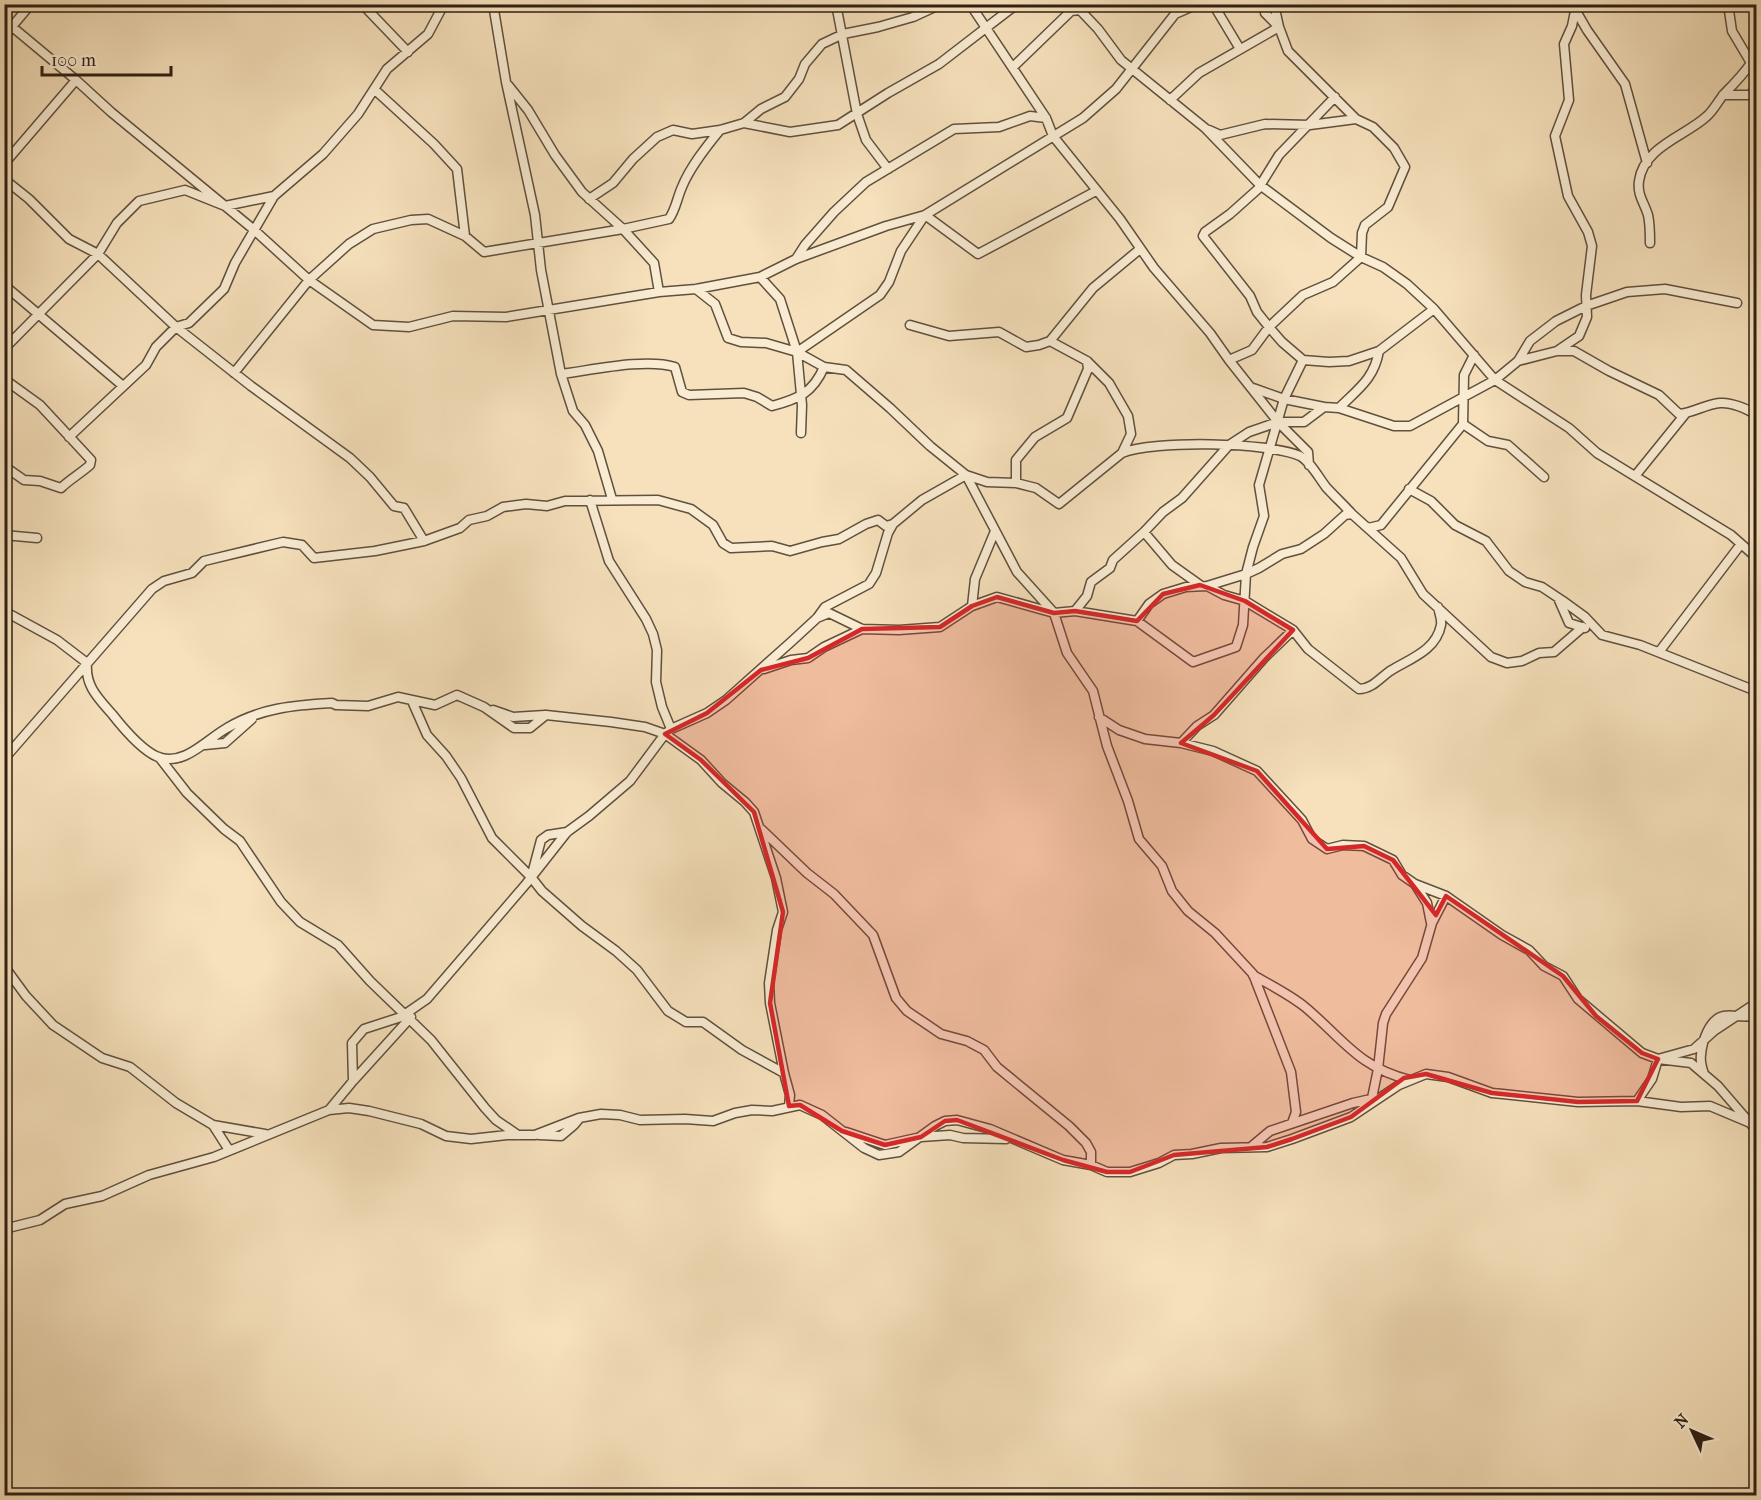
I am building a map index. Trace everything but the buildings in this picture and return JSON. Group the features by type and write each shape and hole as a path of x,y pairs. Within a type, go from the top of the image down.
{"street":[{"path":"4,36 31,4"},
{"path":"362,4 408,52"},
{"path":"69,437 146,365 156,347 176,327 189,323 224,289 253,229 274,196 323,154 358,114 387,69 428,34 444,4"},
{"path":"493,4 506,82 540,244 541,270 561,374 573,411 585,425 598,451 612,499"},
{"path":"836,4 857,114 866,140 888,169"},
{"path":"589,199 613,183 633,159 657,137 673,130 692,134 720,130 744,123 761,109 785,97 799,79 805,64 822,44 843,34 913,17 941,4"},
{"path":"970,4 1046,118 1053,136 1120,219 1154,268 1210,333 1278,422 1308,452 1309,465"},
{"path":"744,123 790,132 838,125 939,64 1017,4"},
{"path":"4,20 253,229 309,280 373,325 409,327 453,316 506,317 659,292 696,289 760,277 796,259 886,226 925,215 1083,118 1116,89 1175,9 1198,4"},
{"path":"1213,4 1240,49"},
{"path":"1267,4 1265,13 1279,27"},
{"path":"1229,360 1252,350 1269,327 1303,296 1333,282 1361,257 1362,233 1365,225 1388,207 1405,167 1394,148 1373,127 1356,118 1287,51 1274,4"},
{"path":"1650,243 1648,216 1638,195 1639,178 1647,163 1664,144 1684,134 1708,116 1723,95 1754,63 1732,31 1728,4"},
{"path":"1573,8 1625,84 1647,163"},
{"path":"1557,351 1579,336 1587,317 1592,246 1588,232 1568,196 1555,136 1569,100 1564,44 1572,26 1573,8"},
{"path":"1013,67 1071,11 1080,10 1098,29 1121,60 1204,128 1260,185 1331,238 1361,257 1383,267 1407,284 1434,309 1495,380 1569,429 1597,453 1698,513 1756,557"},
{"path":"1170,100 1199,73 1279,27"},
{"path":"4,164 76,80"},
{"path":"506,82 528,110 555,156 582,192 654,263 659,292"},
{"path":"374,89 434,144 457,169 465,236"},
{"path":"1723,95 1749,95 1756,90"},
{"path":"1335,97 1279,155 1260,185 1203,236 1250,296 1257,312 1269,327 1303,360 1349,361 1378,351 1434,309"},
{"path":"796,259 805,245 834,212 866,182 954,129 999,127 1030,116 1046,118"},
{"path":"1204,128 1220,135 1265,124 1310,125 1356,118"},
{"path":"234,373 309,280 349,244 373,229 411,220 428,219 465,236 484,252 623,230 669,219 674,212 682,185 720,130"},
{"path":"4,178 69,239 98,254 176,327 234,373 350,458 370,477 394,506 404,508 424,541"},
{"path":"4,349 98,254 117,223 139,201 185,190 225,206 274,196"},
{"path":"925,215 978,254 1096,191"},
{"path":"797,352 880,295 889,282 901,251 925,215"},
{"path":"910,325 949,336 999,332 1026,347 1039,345 1050,341 1093,288 1140,249"},
{"path":"760,277 780,299 797,352 801,433"},
{"path":"4,285 123,386"},
{"path":"696,289 716,304 728,338 741,342 766,342 797,352 824,367 846,370 930,446 966,475 987,482 1016,483 1036,488 1059,504 1122,453 1133,448 1229,445 1271,449 1301,456 1352,514 1401,558 1423,594 1491,657 1507,663 1522,661 1539,653 1554,652 1583,627"},
{"path":"1252,388 1284,399 1339,408 1394,426 1410,426 1495,380 1518,361 1530,341 1556,321 1586,306 1627,292 1665,289 1737,303"},
{"path":"1050,341 1087,361 1109,383 1128,416 1131,434 1122,453"},
{"path":"1339,408 1365,382 1376,366 1378,351"},
{"path":"1518,361 1557,351 1574,351 1659,395 1679,414 1721,403 1750,410 1756,415"},
{"path":"1368,528 1381,525 1462,424 1464,375 1474,355"},
{"path":"817,618 829,613 862,629 899,630 940,627 972,606 997,597 1054,613 1075,610 1137,621 1193,662 1236,647 1243,625 1246,574 1264,516 1259,485 1284,399 1303,360"},
{"path":"1016,483 1016,460 1035,437 1066,418 1088,369 1087,361"},
{"path":"561,374 630,365 667,365 675,367 682,392 689,395 744,393 757,397 772,406 800,397 818,381 824,367"},
{"path":"4,379 40,405 91,460 90,465 61,488 40,481 24,480 4,466"},
{"path":"1075,610 1087,596 1091,582 1110,568 1113,560 1163,512 1182,498 1229,445 1250,432 1278,422 1304,422 1324,407"},
{"path":"1635,476 1686,413"},
{"path":"1462,424 1488,441 1508,445 1544,477"},
{"path":"329,1110 406,1017 427,999 567,832 630,781 668,731 707,713 760,670 817,618 825,607 869,584 876,573 893,524 922,500 966,475"},
{"path":"966,475 1017,572 1054,613 1067,653 1093,691 1099,717 1139,838 1162,866 1173,891 1188,911 1215,933 1253,974 1303,1005 1361,1059 1389,1075 1411,1080"},
{"path":"1409,489 1431,501 1455,525 1486,541 1509,571 1525,582 1542,587 1557,597 1585,617 1602,635"},
{"path":"590,500 609,561 653,634 657,651 656,682 668,731"},
{"path":"4,759 152,589 164,581 192,573 204,561 282,542 302,545 314,558 375,551 424,541 460,528 469,520 487,516 503,507 526,504 547,506 565,501 658,500 691,508 713,525 723,543 731,548 772,546 790,551 839,539 878,520 886,526 893,524"},
{"path":"1137,621 1149,604 1162,594 1246,574 1282,554 1301,549 1324,534 1345,515 1352,514"},
{"path":"972,606 975,579 995,531"},
{"path":"1144,532 1172,565 1203,586 1245,601 1293,630 1308,649 1359,689 1367,689 1390,671 1419,656 1434,642 1441,624 1438,607"},
{"path":"4,535 37,538"},
{"path":"1659,652 1741,544"},
{"path":"1557,597 1569,623 1659,652 1756,691"},
{"path":"4,611 57,640 87,663"},
{"path":"760,670 791,660 808,658 824,646 862,629"},
{"path":"1180,743 1197,726 1214,715 1264,658 1293,630"},
{"path":"87,663 86,674 92,692 131,737 159,758 187,793 240,842 281,902 300,922 338,945 431,1040 496,1120 518,1135"},
{"path":"159,758 182,758 228,727 289,705 332,703 369,706 398,698 435,705 457,695 484,707 514,728 530,728 546,715 668,731 701,760 730,792 745,802 754,812 776,878 783,912 777,930 769,983 770,1003 790,1095 789,1106"},
{"path":"412,701 428,735 461,778 492,838 542,891 637,970 668,1011 686,1022 704,1022 742,1050 784,1073"},
{"path":"1099,717 1119,730 1145,739 1180,743 1213,751 1257,771 1302,820 1312,839 1327,849 1343,845 1364,846 1393,860 1402,875 1415,884 1446,896 1502,935 1529,950 1544,966 1563,976 1578,999 1642,1053 1658,1059 1690,1063 1718,1086 1756,1130"},
{"path":"758,826 807,873 834,894 873,935 896,998 907,1011 941,1034 967,1041 984,1050 997,1067 1069,1126 1086,1143 1091,1152 1091,1165"},
{"path":"531,877 541,840 548,835 567,832"},
{"path":"1415,884 1427,903 1432,924"},
{"path":"1375,1098 1383,1023 1386,1014 1422,958 1432,924 1446,896"},
{"path":"4,966 26,996 53,1025 102,1058 130,1067 176,1103 213,1125 229,1150"},
{"path":"1253,974 1291,1072 1296,1112 1292,1123"},
{"path":"1658,1059 1694,1049 1734,1017 1756,1003"},
{"path":"1734,1017 1756,1015"},
{"path":"353,1081 352,1043 363,1029 406,1017"},
{"path":"1703,1041 1700,1057 1704,1074"},
{"path":"1637,1101 1652,1079 1658,1059"},
{"path":"4,1229 40,1220 64,1204 102,1196 148,1174 214,1157 329,1110 350,1108 421,1124 446,1136 471,1139 535,1135 579,1118 601,1114 620,1115 640,1120 712,1121 735,1113 752,1110 772,1112 800,1105 822,1115 864,1148 879,1155 899,1152 935,1126 945,1121 957,1120 990,1129 1063,1160 1091,1165 1107,1172 1130,1172 1174,1155 1221,1148 1267,1147 1337,1124 1352,1117 1375,1098 1426,1074 1448,1077 1492,1093 1578,1102 1637,1101 1681,1107 1710,1106 1748,1122"},
{"path":"1252,1146 1270,1131 1353,1103 1375,1098"},
{"path":"213,1125 268,1134"},
{"path":"921,1137 950,1135 963,1138 990,1137 1016,1140"}],"highlighted area":[{"path":"1200,585 1245,601 1293,630 1214,715 1181,743 1257,771 1327,849 1364,846 1393,860 1436,915 1446,896 1563,976 1596,1016 1642,1053 1658,1059 1637,1101 1578,1102 1492,1093 1426,1074 1404,1078 1351,1117 1292,1139 1267,1147 1174,1155 1130,1172 1107,1172 1063,1160 957,1120 945,1121 921,1137 885,1145 842,1131 800,1105 789,1106 770,1003 783,912 754,812 701,760 665,734 707,713 761,670 808,658 862,629 940,627 972,606 997,597 1054,613 1075,611 1137,621 1163,594"}]}
